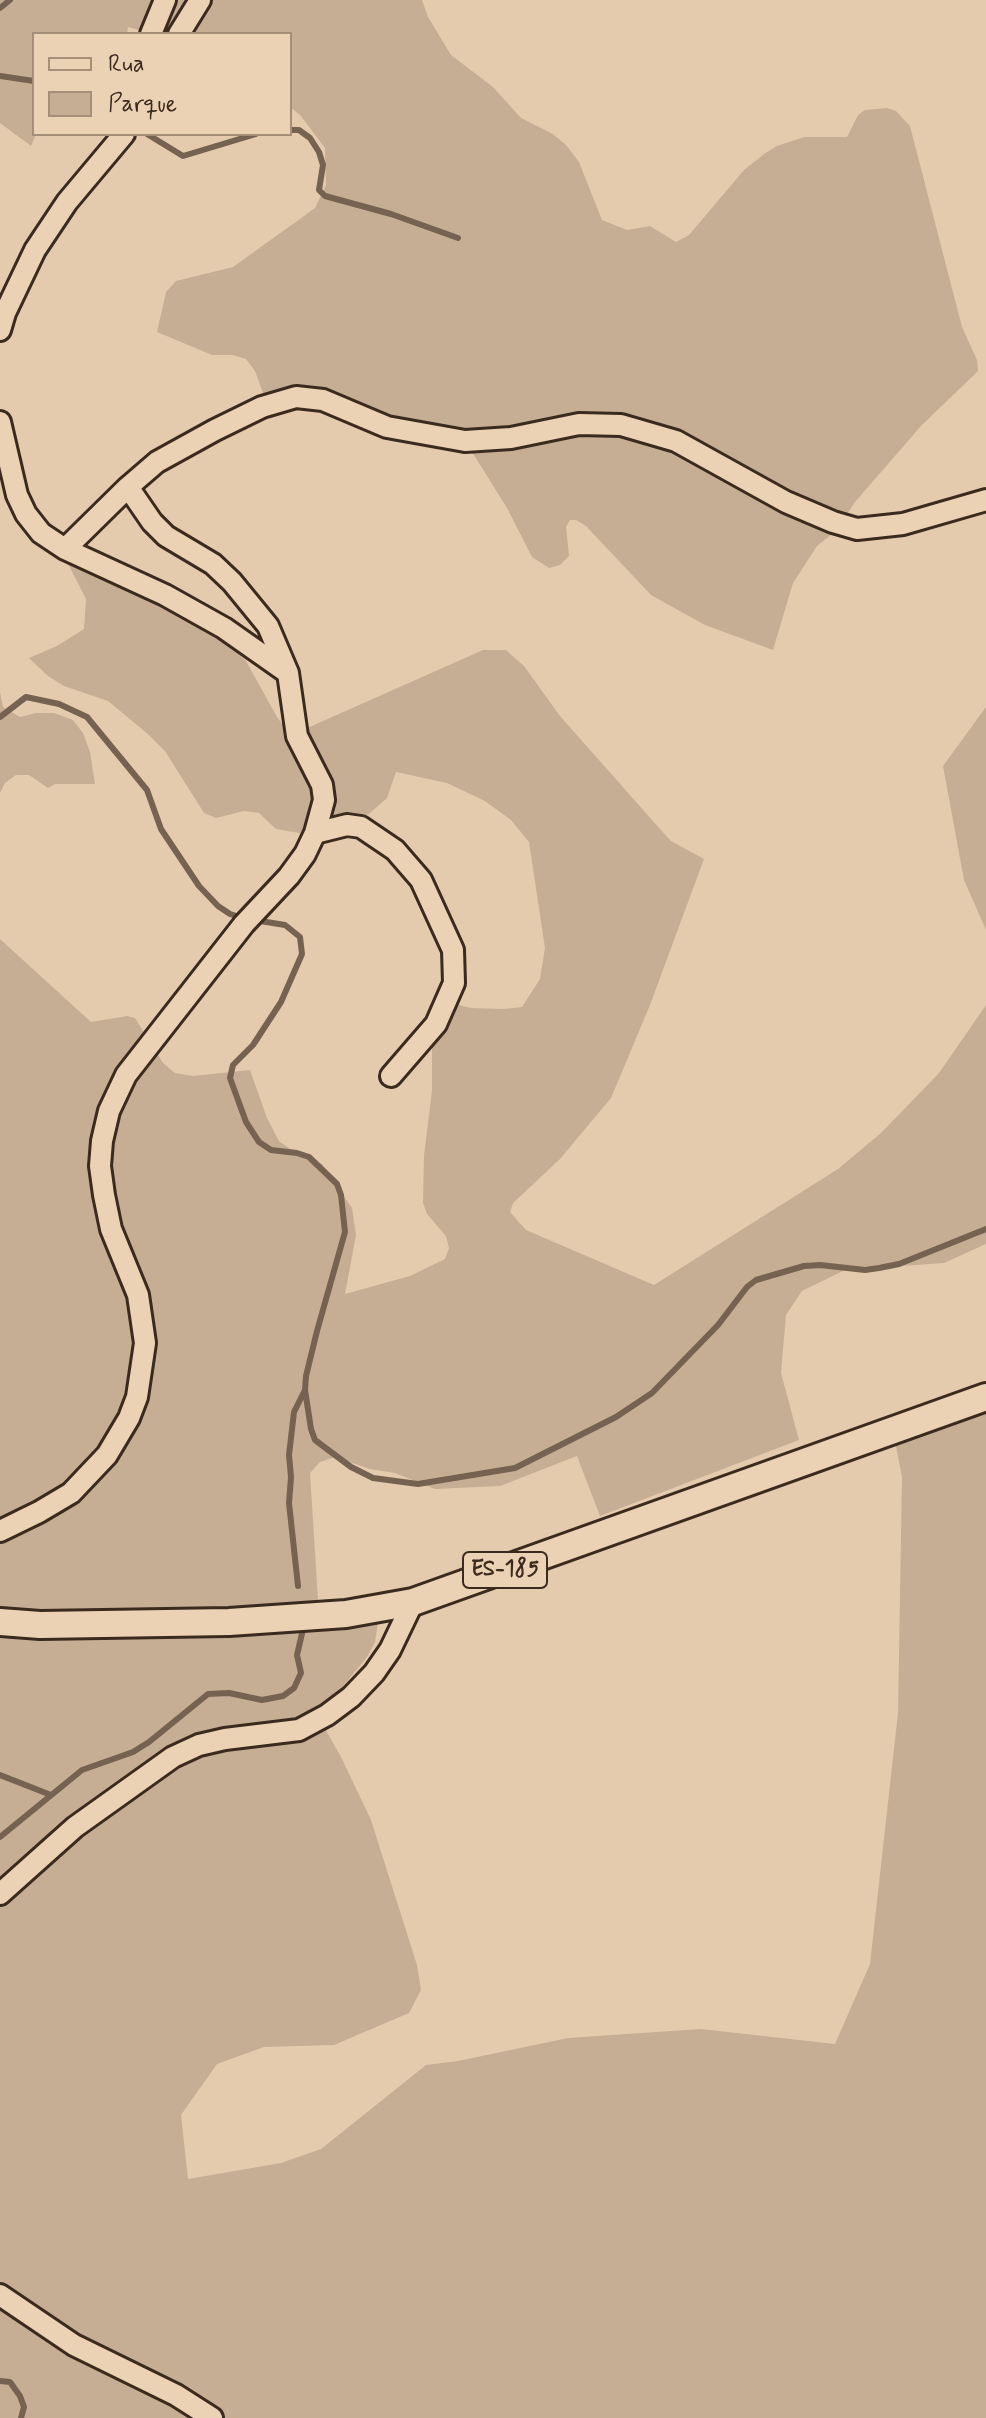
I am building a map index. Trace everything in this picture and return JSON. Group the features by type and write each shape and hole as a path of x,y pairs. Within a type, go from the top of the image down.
{"main road":[{"name":"ES-185","path":"0,1622 40,1625 229,1622 346,1614 413,1602 986,1397"}],"street":[{"path":"152,32 165,0"},
{"path":"180,32 200,0"},
{"path":"0,330 35,250 67,202 122,136"},
{"path":"65,549 157,462 262,407 296,397 323,400 387,427 465,441 511,438 579,424 621,425 676,441 786,502 857,529 903,524 986,500"},
{"path":"0,422 14,483 26,514 41,533 65,549 224,628 288,673"},
{"path":"0,1531 71,1493 107,1455 133,1407 145,1343 143,1315 111,1229 100,1166 109,1111 126,1075 248,920 305,854 315,833 324,800 322,785 297,736 288,673 268,626 251,603 213,564 159,529 128,487"},
{"path":"315,833 347,825 361,827 395,850 421,880 453,950 454,983 436,1024 391,1076"},
{"path":"0,1894 75,1827 173,1757 199,1745 225,1739 299,1730 327,1715 351,1697 374,1673 390,1650 413,1602"},
{"path":"0,2295 74,2345 176,2395 212,2418"}],"green space":[{"path":"0,0 422,0 428,17 451,55 493,87 521,118 553,134 566,145 579,162 602,220 627,230 650,226 676,242 689,235 744,170 764,154 804,137 847,137 858,115 865,110 887,108 896,111 910,126 962,327 977,360 978,371 921,426 855,502 837,530 817,546 793,583 773,650 705,625 651,595 586,526 576,520 570,520 566,527 569,556 560,565 549,568 532,557 507,508 474,455 461,442 263,393 255,371 246,359 233,355 212,355 157,332 166,292 176,281 233,267 315,208 326,185 325,148 292,109 292,32 146,32 128,27 127,32 32,32 32,136 35,136 31,146 0,123"},
{"path":"60,548 211,628 246,661 277,717 293,731 305,729 483,650 506,650 524,666 560,716 671,841 704,859 650,1005 611,1098 560,1159 513,1203 510,1212 526,1230 654,1285 838,1169 881,1133 939,1073 986,1005 986,1244 944,1263 845,1270 802,1291 786,1315 781,1373 799,1440 600,1516 577,1456 500,1486 435,1489 395,1473 370,1469 335,1457 320,1462 310,1473 318,1600 292,1607 85,1614 0,1607 0,939 91,1022 127,1016 135,1018 163,1063 175,1073 193,1076 250,1070 267,1118 279,1141 322,1164 352,1208 356,1235 345,1294 410,1276 445,1259 449,1248 446,1236 427,1214 423,1203 424,1155 432,1091 432,1029 446,1002 471,1008 522,1007 540,979 545,948 529,842 511,820 485,801 447,783 396,772 387,798 370,813 350,827 317,836 276,829 259,813 244,811 216,818 204,813 165,751 149,735 108,701 64,686 29,658 57,646 84,629 86,599"},
{"path":"0,692 3,707 20,717 54,713 73,720 83,733 90,752 95,784 55,784 48,788 29,775 16,775 5,783 0,793"},
{"path":"986,707 986,930 964,880 943,766"},
{"path":"986,1399 986,2418 0,2418 0,1635 57,1640 315,1629 379,1616 375,1642 367,1657 316,1719 323,1725 341,1757 371,1820 417,1965 421,1990 409,2013 334,2045 264,2047 217,2064 181,2115 188,2179 281,2163 321,2149 426,2065 568,2038 701,2029 835,2044 870,1964 898,1713 902,1477 893,1431"}],"waterway":[{"path":"0,8 10,0"},
{"path":"0,76 32,81"},
{"path":"292,130 299,130 310,138 319,152 323,165 319,190 325,196 391,214 458,238"},
{"path":"150,136 183,156 249,136"},
{"path":"0,717 26,697 59,704 87,717 147,790 161,829 199,886 218,906 243,918"},
{"path":"254,920 285,925 300,937 302,954 281,1002 253,1045 233,1065 230,1078 246,1122 259,1142 271,1150 309,1157 337,1184 341,1195 345,1232 317,1331 305,1390 315,1440 351,1467 373,1478 418,1484 515,1468 616,1417 652,1393 718,1325 756,1280 804,1266 865,1270 899,1264 986,1229"},
{"path":"298,1586 289,1503 289,1455 294,1412 305,1390"},
{"path":"0,1837 82,1770 133,1752 208,1694 229,1693 262,1700 283,1696 294,1688 301,1673 297,1655 304,1625"},
{"path":"0,1775 51,1795"},
{"path":"0,2381 10,2382 20,2396 24,2407 21,2418"}]}
